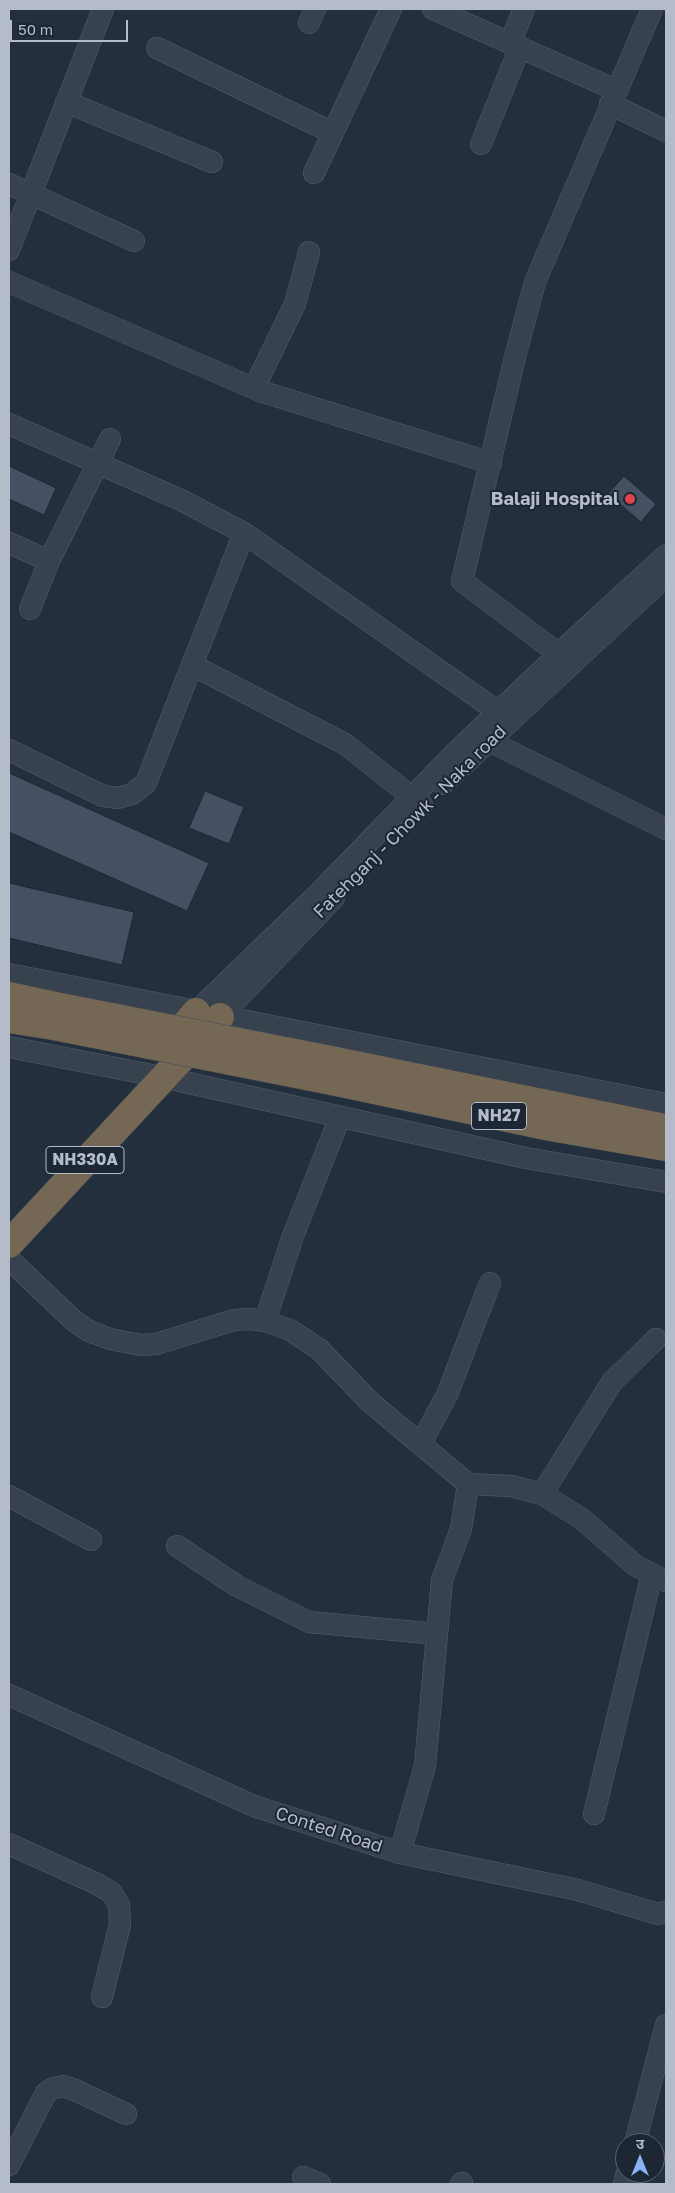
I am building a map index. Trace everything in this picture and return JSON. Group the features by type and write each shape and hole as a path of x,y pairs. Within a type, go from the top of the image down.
{"highway":[{"name":"NH27","path":"9,996 57,1016 334,1071 666,1128"},
{"name":"Fatehganj - Chowk - Naka road","path":"152,1075 208,1014"},
{"name":"NH27","path":"9,1018 57,1016"},
{"name":"NH27","path":"334,1071 551,1127 666,1148"},
{"name":"NH330A","path":"9,1224 152,1075"},
{"name":"NH330A","path":"9,1244 152,1075"}],"street":[{"path":"9,250 103,9"},
{"path":"314,173 391,9"},
{"path":"433,9 515,45 613,97 666,131"},
{"path":"481,144 515,45 524,9"},
{"path":"565,659 462,581 491,463 514,357 535,282 652,9"},
{"path":"156,48 333,133"},
{"path":"66,102 212,162"},
{"path":"9,184 134,241"},
{"path":"254,388 295,304 309,252"},
{"path":"9,282 254,388 491,463"},
{"path":"9,424 183,501 244,533 504,716"},
{"path":"30,609 48,561 110,439"},
{"path":"9,750 103,796 118,798 132,794 146,783 244,533"},
{"path":"9,543 48,561"},
{"path":"192,664 345,744 417,801 565,659 666,555"},
{"path":"565,659 666,576"},
{"name":"Fatehganj - Chowk - Naka road","path":"208,1014 417,801 489,741 504,716"},
{"path":"489,741 666,829"},
{"path":"9,974 666,1104"},
{"path":"9,1047 152,1075 526,1158 666,1182"},
{"path":"265,1321 293,1236 340,1117"},
{"path":"9,1259 74,1321 89,1331 110,1339 141,1345 156,1344 234,1320 265,1321 290,1330 312,1343 370,1402 468,1484 511,1486 542,1494 582,1518 636,1566 659,1577 594,1814"},
{"path":"421,1443 447,1395 490,1283"},
{"path":"542,1494 612,1382 656,1338"},
{"path":"400,1853 425,1766 442,1580 461,1529 468,1484"},
{"path":"9,1496 90,1540"},
{"path":"177,1546 237,1586 308,1622 436,1634"},
{"name":"Conted Road","path":"10,1700 254,1806 400,1853 578,1890 658,1914 666,1912"},
{"path":"9,1844 97,1884 112,1893 119,1905 120,1925 102,1997"},
{"path":"638,2133 666,2025"},
{"path":"9,2165 46,2093 53,2088 63,2086 75,2090 126,2114"}],"building":[{"path":"9,466 56,488 44,515 9,499"},
{"path":"624,476 656,504 641,522 608,494"},
{"path":"9,773 209,863 187,911 9,832"},
{"path":"205,791 244,807 229,844 189,828"},
{"path":"9,883 134,912 122,965 9,938"}],"place":[{"name":"Balaji Hospital","path":"630,499"}]}
